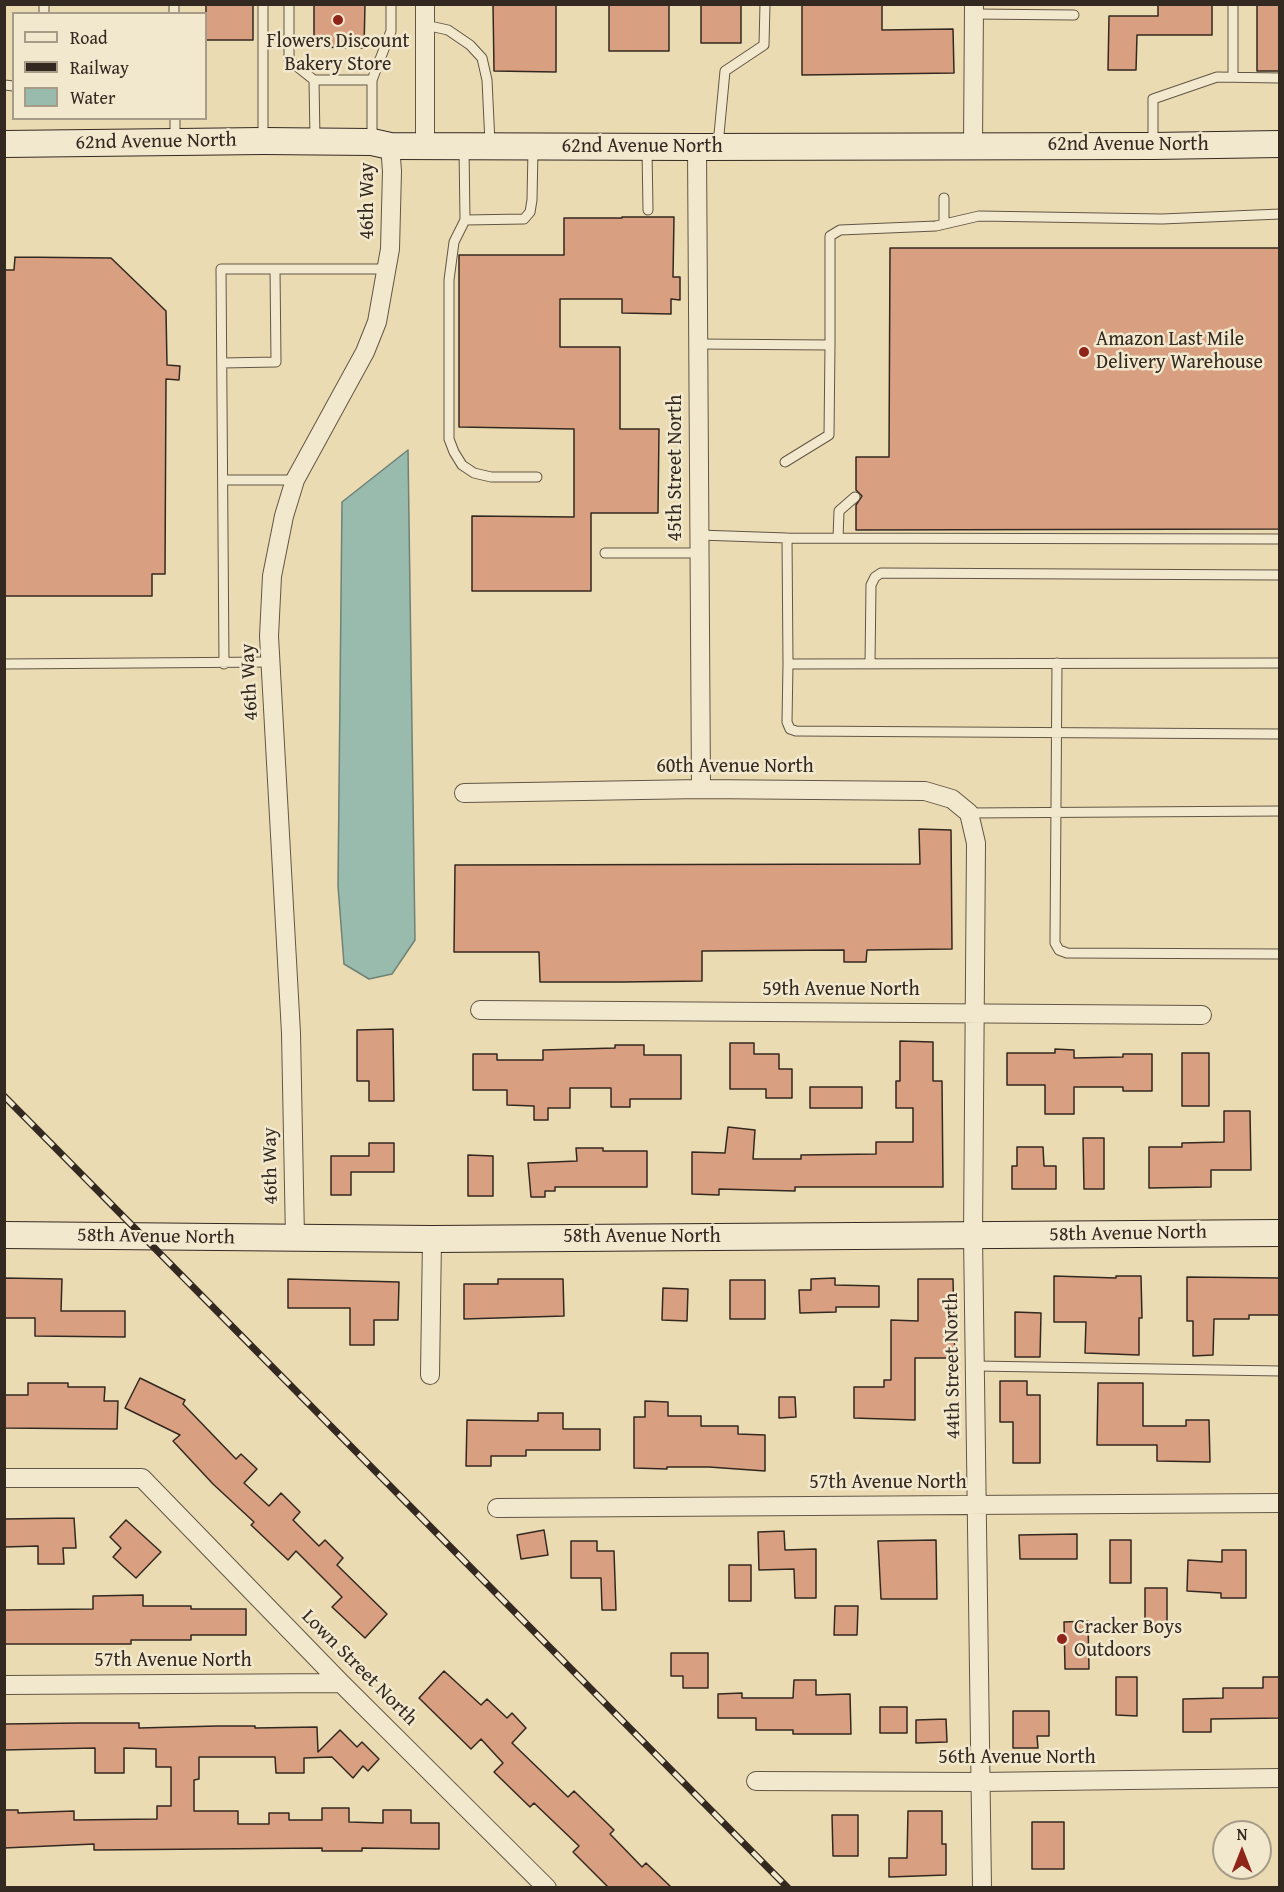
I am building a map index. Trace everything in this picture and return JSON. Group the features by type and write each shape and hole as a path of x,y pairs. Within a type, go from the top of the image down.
{"street":[{"path":"425,4 425,146"},
{"path":"973,146 974,9"},
{"name":"62nd Avenue North","path":"4,144 175,130 263,141 425,146 1280,144"},
{"name":"46th Way","path":"295,1238 291,1033 269,636 272,576 284,516 295,480 365,352 377,322 390,249 392,171 381,144"},
{"name":"45th Street North","path":"700,789 698,344 707,147"},
{"name":"60th Avenue North","path":"464,792 700,789 925,791 952,799 969,813"},
{"name":"44th Street North","path":"969,813 976,843 973,1236 981,1887"},
{"name":"59th Avenue North","path":"480,1010 1202,1015"},
{"name":"58th Avenue North","path":"4,1235 432,1239 1280,1233"},
{"path":"430,1375 432,1239"},
{"name":"Lown Street North","path":"4,1478 142,1478 341,1683 547,1887"},
{"name":"57th Avenue North","path":"497,1508 1280,1503"},
{"name":"57th Avenue North","path":"4,1685 341,1683"},
{"name":"56th Avenue North","path":"756,1781 979,1782 1280,1778"}],"lane":[{"path":"263,4 263,141"},
{"path":"290,4 290,60 314,80 372,80"},
{"path":"381,144 372,80 391,31 391,4"},
{"path":"707,147 725,71 764,45 765,4"},
{"path":"1233,4 1233,77"},
{"path":"974,9 1023,10 1074,15"},
{"path":"425,25 448,30 470,45 482,58 487,80 490,146"},
{"path":"1153,146 1153,99 1216,77 1280,78"},
{"path":"314,80 315,141"},
{"path":"464,146 465,220 454,242 450,257 449,439 462,465 474,473 491,477 537,477"},
{"path":"465,220 524,219 530,212 532,200 533,146"},
{"path":"647,147 648,210"},
{"path":"944,198 944,224"},
{"path":"785,462 829,435 830,236 840,230 936,226 979,216 1162,219 1280,214"},
{"path":"224,664 221,268 387,269"},
{"path":"222,363 276,362 274,269"},
{"path":"698,344 830,345"},
{"path":"223,480 295,480"},
{"path":"838,538 839,512 855,497"},
{"path":"787,538 787,723 790,729 796,731 1280,734"},
{"path":"605,553 787,538 1280,539"},
{"path":"870,664 871,585 875,577 881,573 1280,575"},
{"path":"4,664 271,662"},
{"path":"1057,663 1055,943 1059,950 1067,953 1280,954"},
{"path":"788,664 1280,663"},
{"path":"969,813 1280,811"},
{"path":"976,1366 1280,1371"}],"water":[{"path":"408,450 415,940 392,974 369,979 344,964 338,886 342,502"}],"building":[{"path":"206,4 253,4 253,40 207,40"},
{"path":"314,4 365,4 364,48 314,47"},
{"path":"493,4 556,4 556,72 494,71"},
{"path":"609,4 669,4 669,51 609,51"},
{"path":"701,4 741,4 741,43 701,43"},
{"path":"802,4 882,4 882,30 953,29 954,73 802,75"},
{"path":"1158,4 1212,4 1212,35 1137,35 1136,70 1108,70 1109,16 1158,16"},
{"path":"1257,4 1280,4 1280,71 1257,71"},
{"path":"674,217 673,277 680,277 680,300 671,299 671,314 622,313 622,299 560,299 560,347 620,347 620,429 659,429 658,513 591,513 591,591 472,591 472,516 574,517 574,429 459,427 459,255 564,255 564,218"},
{"name":"Amazon Last Mile Delivery Warehouse","path":"890,248 1280,248 1280,529 856,530 856,505 862,496 856,490 856,457 889,457"},
{"path":"15,257 111,258 166,311 167,365 180,366 179,380 166,379 165,574 152,574 152,596 4,596 4,270 14,270"},
{"path":"919,829 951,830 952,949 867,950 866,962 844,962 844,950 702,951 702,981 622,982 540,982 539,952 454,952 455,865 920,864"},
{"path":"393,1029 394,1101 369,1101 369,1081 357,1081 357,1030"},
{"path":"900,1041 933,1042 933,1081 942,1081 943,1187 795,1187 795,1191 719,1189 719,1195 692,1194 692,1152 725,1153 728,1127 755,1130 753,1159 801,1159 801,1155 876,1154 876,1142 913,1142 913,1108 896,1108 896,1081 900,1081"},
{"path":"730,1043 754,1043 754,1054 779,1054 779,1069 792,1069 792,1098 766,1098 766,1089 730,1089"},
{"path":"615,1045 644,1045 644,1055 681,1055 681,1099 630,1099 630,1107 611,1107 611,1088 570,1088 570,1108 548,1108 548,1120 534,1120 534,1106 507,1105 507,1090 473,1090 473,1054 497,1054 497,1060 543,1060 543,1050 615,1048"},
{"path":"1055,1049 1074,1050 1074,1058 1152,1054 1152,1091 1123,1091 1123,1087 1074,1087 1074,1114 1045,1114 1045,1085 1007,1085 1007,1053 1055,1053"},
{"path":"1182,1053 1209,1053 1209,1106 1182,1106"},
{"path":"810,1087 862,1087 862,1108 810,1108"},
{"path":"1224,1111 1250,1111 1251,1170 1211,1170 1211,1187 1149,1188 1149,1147 1182,1147 1182,1143 1224,1142"},
{"path":"1083,1138 1104,1138 1104,1189 1084,1189"},
{"path":"369,1143 394,1143 394,1172 351,1172 351,1195 331,1195 331,1156 369,1156"},
{"path":"1017,1147 1043,1147 1044,1166 1056,1166 1056,1189 1012,1189 1012,1166 1017,1166"},
{"path":"576,1148 603,1148 603,1151 647,1151 647,1187 555,1187 555,1191 545,1191 545,1197 531,1197 528,1163 577,1161"},
{"path":"468,1155 493,1156 493,1196 468,1196"},
{"path":"1054,1276 1116,1278 1116,1276 1141,1276 1142,1318 1139,1318 1139,1355 1085,1353 1086,1322 1054,1322"},
{"path":"1187,1277 1280,1278 1280,1315 1249,1315 1249,1319 1214,1319 1213,1355 1193,1356 1193,1321 1187,1321"},
{"path":"4,1278 62,1279 61,1311 125,1311 125,1337 35,1336 35,1318 4,1318"},
{"path":"835,1278 835,1285 879,1286 879,1307 836,1307 836,1312 800,1313 799,1290 811,1290 811,1279"},
{"path":"288,1279 399,1282 398,1320 374,1320 374,1345 350,1345 350,1308 288,1308"},
{"path":"498,1279 563,1279 564,1316 464,1319 464,1284 498,1284"},
{"path":"918,1279 953,1279 955,1358 915,1358 915,1420 854,1418 854,1387 884,1387 884,1380 891,1380 891,1320 918,1321"},
{"path":"730,1280 765,1280 765,1319 730,1319"},
{"path":"663,1288 688,1289 687,1321 662,1320"},
{"path":"1015,1312 1041,1313 1040,1357 1015,1357"},
{"path":"140,1378 185,1400 183,1404 236,1459 241,1454 257,1469 244,1483 269,1506 281,1493 300,1512 293,1520 319,1546 325,1540 343,1558 337,1565 387,1614 365,1638 332,1607 342,1597 296,1551 288,1560 251,1525 254,1522 213,1484 173,1441 180,1435 125,1408"},
{"path":"1000,1381 1027,1381 1027,1395 1040,1395 1040,1463 1013,1463 1013,1422 1000,1422"},
{"path":"28,1383 68,1383 68,1387 105,1387 104,1401 118,1401 117,1429 4,1428 4,1395 28,1395"},
{"path":"1098,1383 1143,1383 1143,1426 1186,1426 1186,1420 1209,1420 1210,1462 1157,1461 1157,1445 1097,1445"},
{"path":"779,1397 795,1397 796,1417 779,1418"},
{"path":"645,1401 668,1402 668,1416 701,1416 701,1426 738,1426 738,1434 765,1435 765,1471 709,1467 634,1468 634,1417 645,1417"},
{"path":"538,1413 563,1413 563,1429 600,1429 600,1450 526,1450 526,1456 491,1456 491,1466 466,1466 467,1420 538,1421"},
{"path":"74,1518 76,1548 63,1548 64,1564 38,1564 38,1546 4,1547 4,1519"},
{"path":"126,1520 161,1552 136,1578 113,1557 121,1548 110,1537"},
{"path":"544,1530 548,1555 521,1559 517,1535"},
{"path":"784,1531 785,1550 816,1549 816,1598 795,1598 794,1569 759,1570 758,1532"},
{"path":"1077,1534 1077,1559 1020,1559 1019,1535"},
{"path":"936,1540 937,1599 881,1599 878,1541"},
{"path":"1110,1540 1131,1540 1131,1583 1110,1583"},
{"path":"571,1541 597,1541 597,1551 614,1551 616,1610 602,1610 601,1578 571,1578"},
{"path":"1222,1550 1246,1550 1246,1598 1221,1598 1221,1593 1187,1591 1188,1560 1222,1562"},
{"path":"729,1565 751,1565 751,1601 729,1601"},
{"path":"1145,1588 1167,1588 1167,1627 1145,1627"},
{"path":"143,1595 143,1606 246,1609 246,1635 191,1635 191,1640 131,1640 131,1644 4,1644 4,1610 93,1609 93,1596"},
{"path":"835,1606 858,1606 857,1635 834,1635"},
{"path":"1088,1621 1089,1669 1065,1669 1064,1622"},
{"path":"671,1653 708,1653 708,1688 683,1688 683,1676 671,1676"},
{"path":"444,1671 481,1705 487,1699 507,1718 512,1713 526,1728 512,1743 568,1797 574,1791 614,1830 610,1834 642,1867 646,1863 671,1887 608,1887 573,1852 579,1846 534,1803 530,1807 494,1772 503,1763 481,1739 471,1749 419,1698"},
{"path":"1116,1677 1137,1677 1137,1716 1116,1715"},
{"path":"1263,1677 1280,1677 1280,1718 1211,1719 1211,1732 1183,1732 1183,1699 1223,1698 1223,1688 1263,1688"},
{"path":"794,1680 816,1680 816,1695 850,1694 851,1734 793,1734 793,1730 756,1730 756,1718 718,1718 718,1694 742,1693 742,1698 793,1698"},
{"path":"880,1707 907,1707 907,1733 880,1733"},
{"path":"1013,1711 1049,1711 1049,1736 1037,1736 1038,1748 1013,1748"},
{"path":"946,1719 947,1742 916,1743 916,1720"},
{"path":"139,1723 139,1728 317,1727 318,1752 340,1730 357,1747 362,1742 379,1759 368,1771 363,1766 353,1778 332,1757 304,1758 304,1773 276,1773 275,1757 199,1757 199,1779 194,1780 194,1811 238,1811 238,1824 269,1824 269,1813 289,1813 289,1820 322,1820 322,1808 349,1808 349,1822 383,1823 383,1810 411,1810 411,1823 439,1823 439,1849 94,1850 94,1844 4,1848 4,1810 18,1810 18,1813 74,1811 74,1820 157,1819 157,1806 171,1806 171,1767 156,1767 156,1749 124,1748 124,1773 95,1773 95,1748 4,1750 4,1724"},
{"path":"908,1811 942,1811 942,1844 946,1844 946,1875 889,1877 889,1858 907,1858"},
{"path":"832,1815 858,1815 858,1856 833,1856"},
{"path":"1032,1822 1064,1822 1064,1869 1032,1869"}],"railway":[{"path":"4,1096 788,1888"}],"place":[{"name":"Flowers Discount Bakery Store","path":"338,20"},
{"name":"Amazon Last Mile Delivery Warehouse","path":"1084,352"},
{"name":"Cracker Boys Outdoors","path":"1062,1639"}]}
